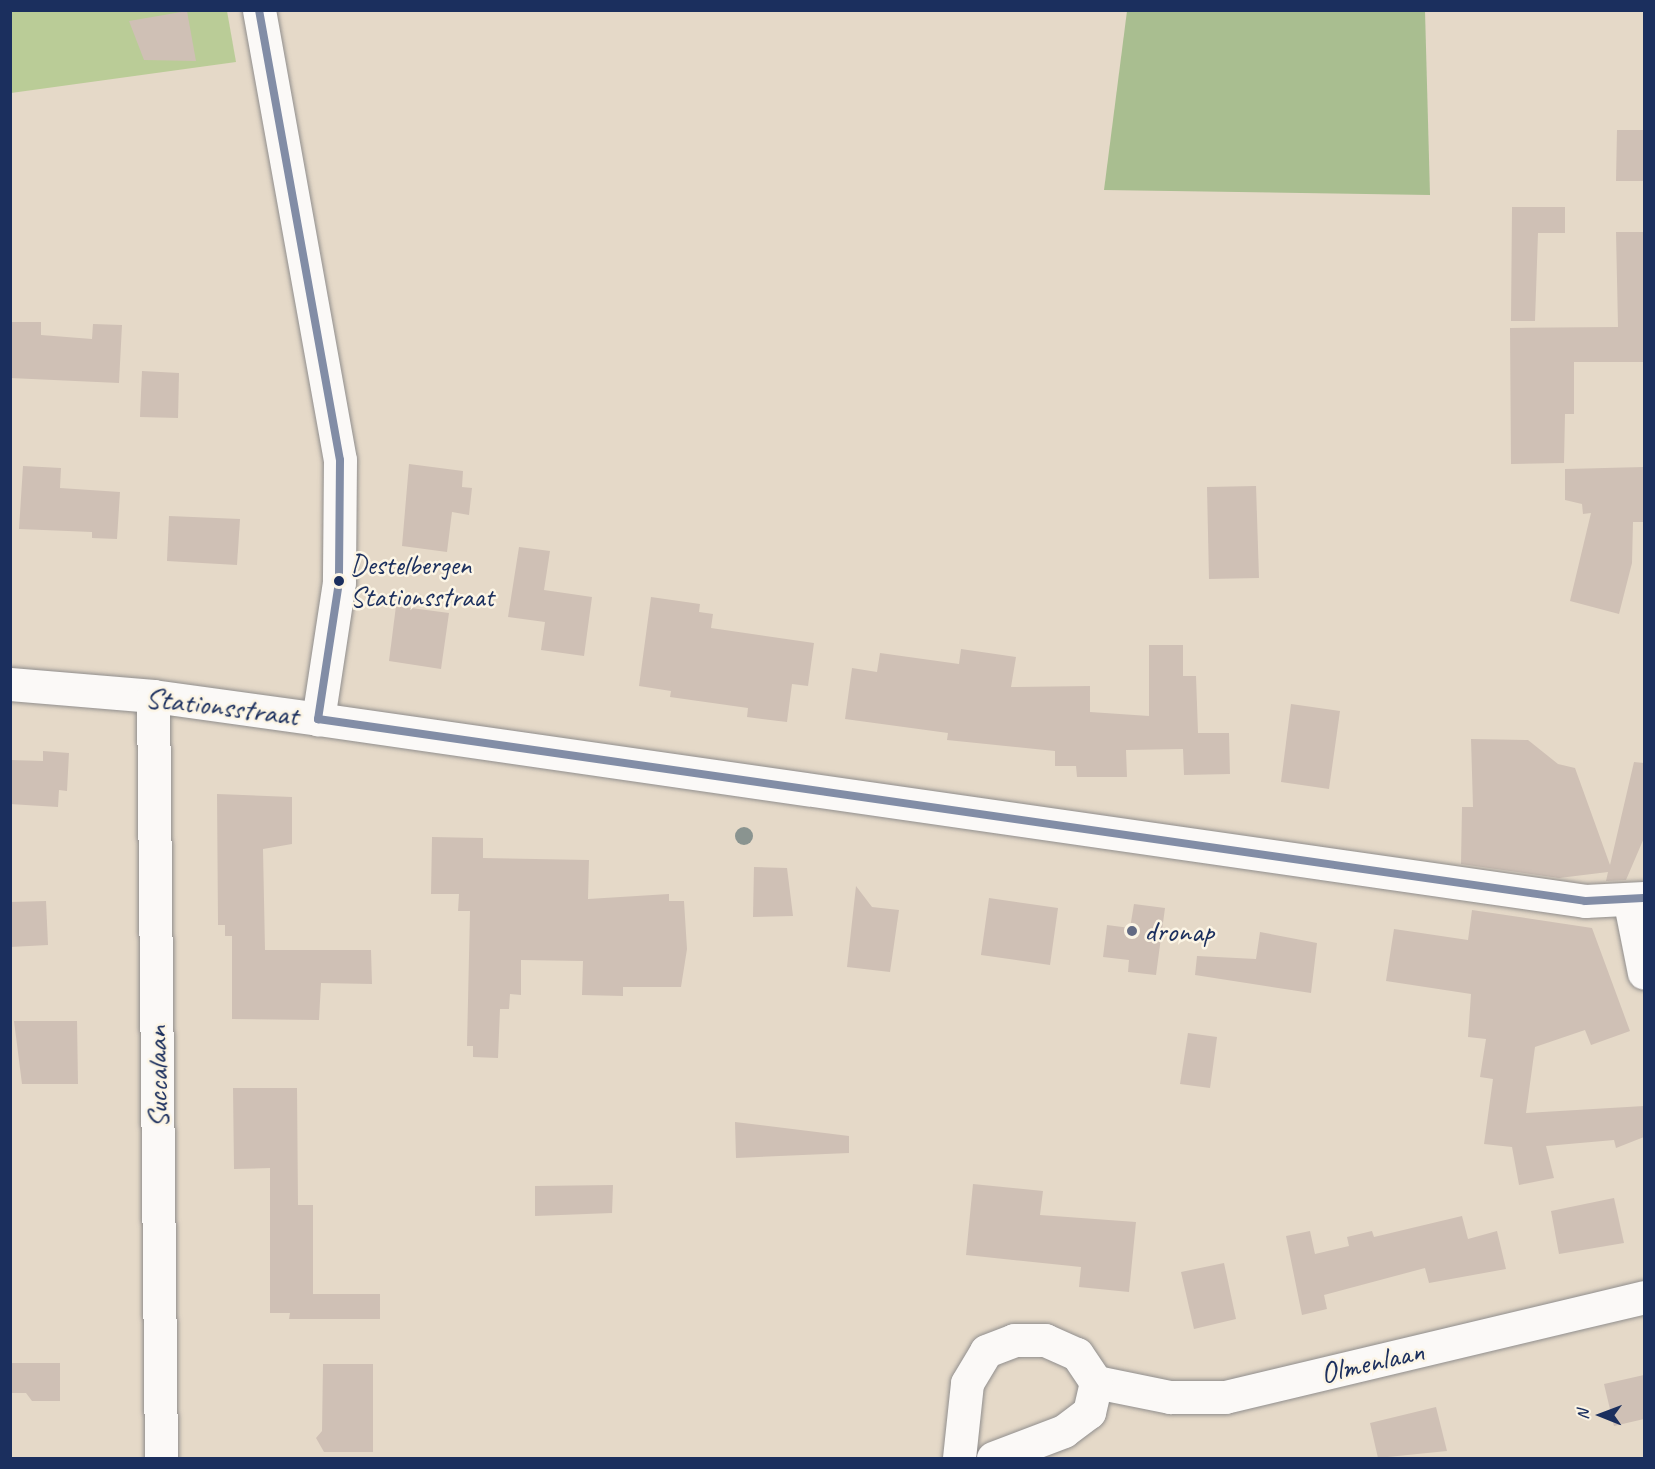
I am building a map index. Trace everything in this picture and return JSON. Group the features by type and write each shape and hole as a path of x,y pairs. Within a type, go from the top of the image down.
{"street":[{"path":"259,10 340,460 339,582 318,719"},
{"name":"Stationsstraat","path":"10,684 153,696 1561,898 1637,900"},
{"name":"Succalaan","path":"153,696 161,1458"},
{"path":"1637,900 1644,973"},
{"name":"Olmenlaan","path":"1096,1382 1170,1397 1225,1397 1644,1297"},
{"path":"960,1458 966,1383 986,1351 1014,1340 1061,1344 1077,1354 1096,1382 1089,1413 1064,1431 993,1458"}],"green space":[{"path":"10,11 227,11 236,62 11,93"},
{"path":"1127,11 1425,11 1430,195 1104,190"}],"building":[{"path":"187,11 196,61 144,60 129,21"},
{"path":"1617,130 1644,130 1644,181 1616,181"},
{"path":"1512,207 1565,207 1565,233 1538,233 1535,321 1511,321"},
{"path":"1616,232 1644,232 1644,362 1574,362 1574,414 1565,414 1564,463 1511,464 1510,328 1618,327"},
{"path":"10,322 41,322 41,335 92,339 93,324 122,325 119,383 10,378"},
{"path":"142,371 179,373 178,418 140,417"},
{"path":"409,464 463,471 462,487 472,488 469,515 452,512 447,552 402,546"},
{"path":"23,466 61,468 60,488 120,492 117,539 92,538 92,532 19,529"},
{"path":"1644,467 1644,522 1633,522 1632,563 1619,614 1570,601 1591,513 1583,514 1582,504 1565,500 1565,469"},
{"path":"1256,486 1259,578 1209,579 1207,487"},
{"path":"169,516 240,519 237,565 167,561"},
{"path":"519,547 550,551 544,590 592,597 584,656 541,650 545,622 508,617"},
{"path":"651,597 700,604 699,612 713,614 711,628 814,643 808,686 792,684 787,722 747,717 748,708 670,697 671,691 639,686"},
{"path":"396,606 449,613 441,669 389,661"},
{"path":"1149,645 1183,645 1183,676 1196,676 1198,733 1229,733 1230,774 1184,775 1183,749 1126,750 1127,777 1077,777 1076,766 1055,766 1055,751 947,740 948,733 845,719 852,668 877,672 880,653 959,664 961,649 1016,657 1011,687 1090,686 1090,712 1149,716"},
{"path":"1291,704 1340,711 1329,789 1281,782"},
{"path":"1471,739 1528,740 1558,764 1575,768 1610,865 1634,762 1644,763 1644,838 1626,880 1606,881 1608,872 1559,878 1461,864 1462,807 1473,807"},
{"path":"43,751 69,753 67,791 59,790 58,807 10,804 10,760 43,761"},
{"path":"217,794 292,797 292,844 263,849 265,950 371,950 372,984 321,983 319,1020 232,1019 232,936 225,936 225,925 218,925"},
{"path":"432,837 483,838 483,858 589,860 588,899 669,894 669,901 684,901 687,949 681,987 623,987 623,996 582,995 583,961 521,960 521,995 510,994 509,1009 500,1009 498,1058 473,1057 473,1046 467,1046 470,911 458,911 459,894 431,894"},
{"path":"754,867 787,868 793,916 753,917"},
{"path":"856,886 872,907 899,910 890,972 847,967"},
{"path":"989,898 1058,908 1050,965 981,955"},
{"path":"46,901 48,945 10,947 10,902"},
{"path":"1134,904 1165,908 1156,975 1128,972 1129,960 1103,957 1107,925 1130,928"},
{"path":"1472,910 1592,928 1630,1031 1591,1045 1585,1030 1535,1047 1526,1113 1644,1106 1644,1137 1616,1148 1614,1140 1546,1146 1554,1178 1519,1185 1512,1147 1484,1144 1493,1079 1480,1077 1486,1039 1468,1037 1471,994 1386,981 1394,929 1468,940"},
{"path":"1260,932 1317,943 1311,993 1195,975 1197,956 1256,959"},
{"path":"14,1021 77,1021 78,1084 22,1084"},
{"path":"1188,1033 1217,1037 1210,1088 1180,1084"},
{"path":"233,1088 297,1088 298,1205 313,1205 313,1294 380,1294 380,1319 289,1319 290,1313 270,1313 270,1168 234,1169"},
{"path":"735,1122 849,1136 849,1153 736,1158"},
{"path":"973,1184 1043,1191 1040,1215 1136,1222 1129,1292 1079,1287 1081,1267 966,1255"},
{"path":"613,1185 612,1213 535,1216 535,1186"},
{"path":"1614,1198 1624,1243 1559,1254 1551,1211"},
{"path":"1462,1216 1468,1239 1497,1231 1506,1269 1429,1283 1425,1268 1324,1295 1327,1309 1302,1315 1286,1236 1310,1231 1315,1254 1349,1246 1347,1237 1372,1231 1374,1237"},
{"path":"1224,1263 1236,1319 1194,1329 1181,1272"},
{"path":"10,1363 60,1363 60,1401 32,1401 26,1393 10,1393"},
{"path":"323,1364 373,1364 373,1452 324,1452 316,1438 322,1431"},
{"path":"1644,1375 1644,1419 1614,1426 1604,1384"},
{"path":"1436,1407 1447,1451 1378,1458 1370,1423"}],"transit line":[{"path":"259,10 340,460 339,582 318,719"},
{"path":"318,719 1585,901 1644,898"}],"place":[{"name":"Destelbergen Stationsstraat","path":"339,581"},
{"name":"dronap","path":"1132,931"}]}
